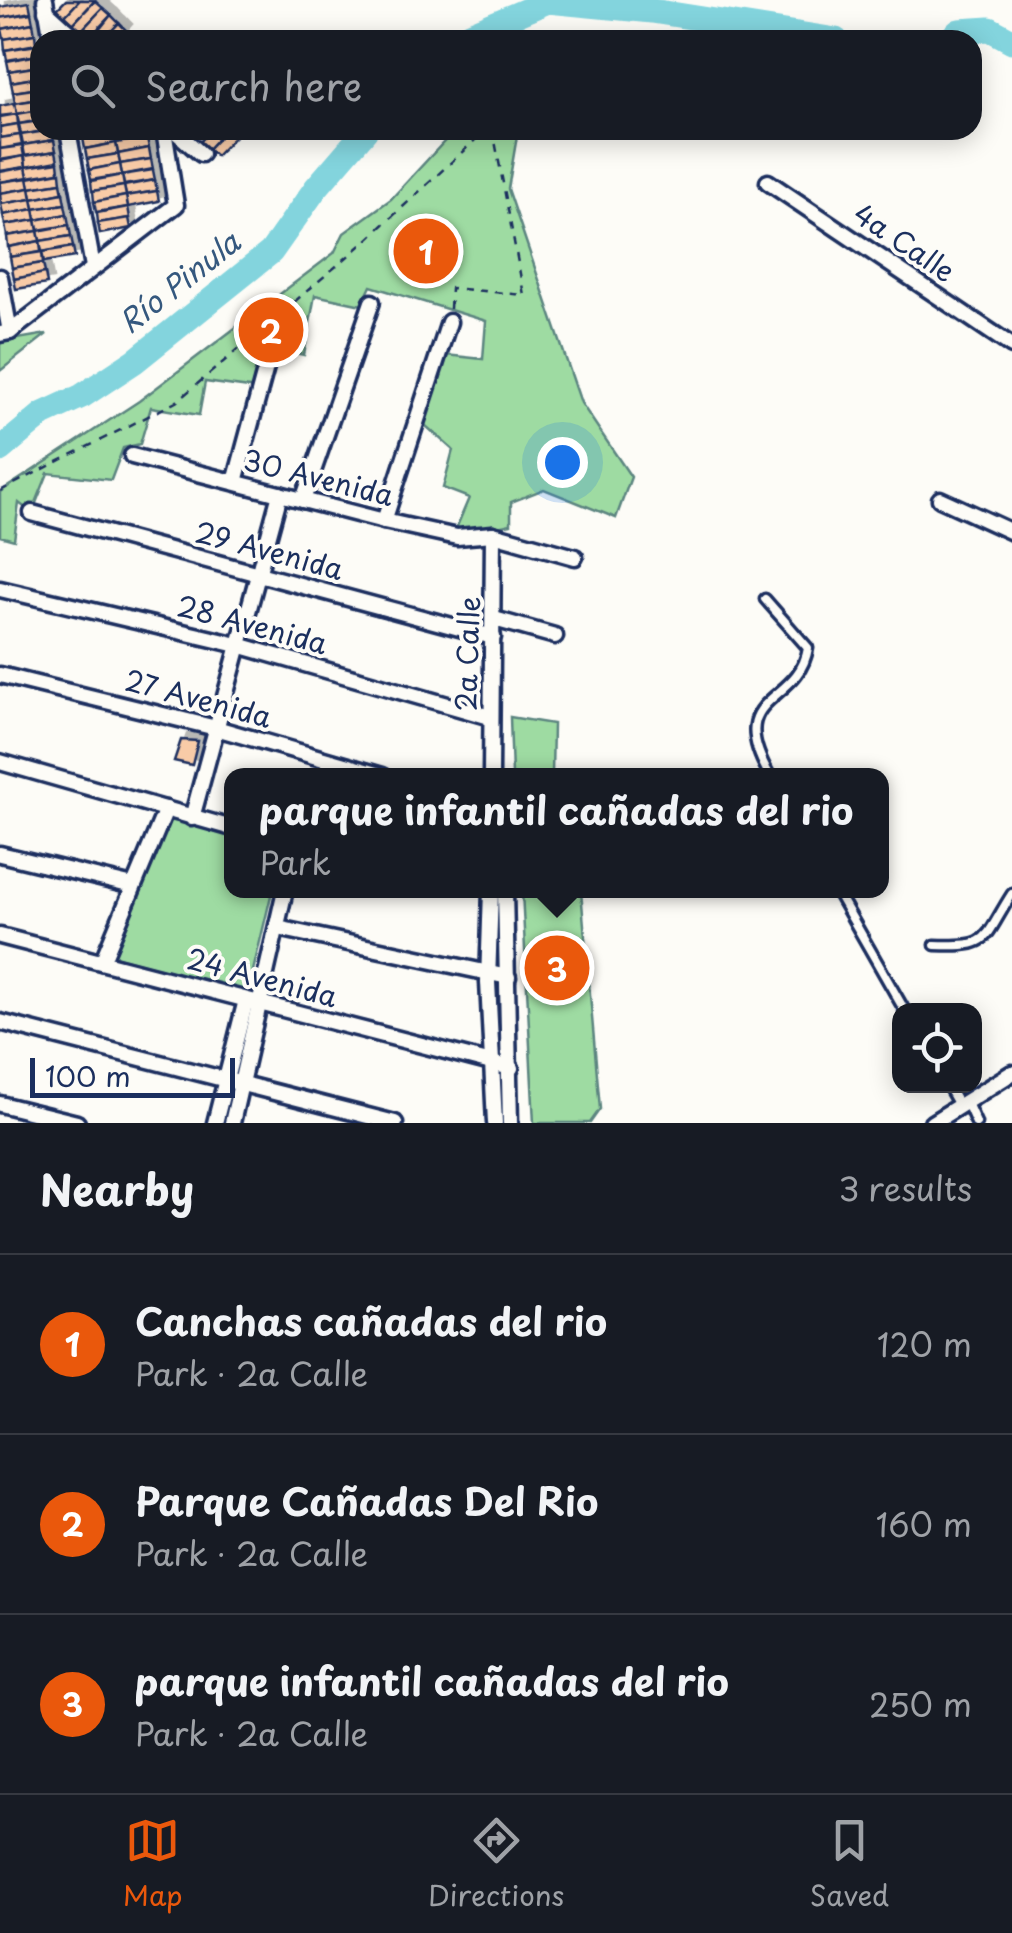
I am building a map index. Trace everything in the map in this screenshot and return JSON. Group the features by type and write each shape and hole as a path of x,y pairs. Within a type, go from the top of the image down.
{"street":[{"path":"46,5 50,30"},
{"path":"46,5 69,30"},
{"path":"70,140 93,267"},
{"path":"5,333 176,204 166,140"},
{"path":"185,140 201,154"},
{"name":"4a Calle","path":"768,182 1012,346"},
{"path":"0,277 5,333"},
{"path":"303,500 372,302"},
{"path":"384,521 449,322"},
{"path":"235,482 270,356"},
{"name":"30 Avenida","path":"132,456 384,521 457,537 494,534 575,557"},
{"path":"192,818 280,494"},
{"path":"940,499 1012,532"},
{"name":"29 Avenida","path":"32,512 493,637"},
{"name":"2a Calle","path":"491,768 494,534"},
{"name":"28 Avenida","path":"0,589 238,645 490,717"},
{"path":"494,619 554,636"},
{"name":"27 Avenida","path":"0,675 216,728 355,768"},
{"path":"0,762 224,826"},
{"path":"102,962 166,809"},
{"path":"0,854 133,886"},
{"path":"232,1123 284,898"},
{"path":"490,898 488,973 495,1123"},
{"path":"506,898 510,1123"},
{"path":"278,928 508,977"},
{"name":"24 Avenida","path":"0,936 510,1068"},
{"path":"215,1123 246,1000"},
{"path":"0,1022 396,1123"},
{"path":"932,1123 1012,1072"},
{"path":"0,1104 77,1123"}],"lane":[{"path":"765,599 808,648 802,662 754,722 753,738 766,768"},
{"path":"935,945 971,948 982,942 1012,894"},
{"path":"841,898 901,1003"},
{"path":"954,1093 976,1123"}],"path":[{"path":"0,490 176,402 366,242 475,140"},
{"path":"449,322 451,288 524,296 495,140"}],"green space":[{"path":"446,140 516,140 508,189 581,403 631,477 616,518 544,489 511,502 511,524 470,533 455,531 469,498 443,488 453,450 418,419 446,355 483,359 486,321 371,286 362,305 315,295 304,355 268,347 257,389 205,382 199,415 151,407 140,444 123,448 111,480 48,473 32,513 19,503 14,540 0,536 0,492 139,401 334,253 344,233 391,199"},
{"path":"47,334 0,371 0,342"},
{"path":"510,717 553,724 552,768 512,768"},
{"path":"167,811 224,829 224,898 270,898 248,992 110,955"},
{"path":"522,898 582,898 600,1109 590,1123 534,1123"}],"building":[{"path":"66,0 80,0 65,16 57,9"},
{"path":"80,0 95,0 73,24 65,16"},
{"path":"95,1 103,8 82,30 73,24"},
{"path":"29,2 31,12 0,18 0,7"},
{"path":"103,8 111,15 97,30 82,30"},
{"path":"31,13 33,23 2,29 0,18"},
{"path":"111,15 119,23 112,30 99,30"},
{"path":"33,23 34,30 30,30 30,35 4,39 2,29"},
{"path":"30,35 30,45 5,50 4,39"},
{"path":"30,46 30,56 7,60 5,50"},
{"path":"30,57 30,68 9,71 7,61"},
{"path":"30,68 30,79 11,82 9,71"},
{"path":"30,79 30,89 13,92 11,82"},
{"path":"30,89 30,101 15,103 13,92"},
{"path":"30,101 30,112 17,114 15,103"},
{"path":"15,103 17,114 0,116 0,106"},
{"path":"30,112 30,122 19,124 17,114"},
{"path":"17,114 18,124 0,127 0,117"},
{"path":"30,122 30,133 21,135 19,124"},
{"path":"18,124 20,135 0,138 0,127"},
{"path":"30,134 30,140 54,140 23,145 21,135"},
{"path":"20,135 22,145 0,149 0,138"},
{"path":"54,140 56,151 25,156 23,145"},
{"path":"83,140 115,140 116,143 85,149"},
{"path":"147,140 149,148 118,154 116,143"},
{"path":"202,140 217,140 208,149"},
{"path":"217,140 231,140 216,156 208,149"},
{"path":"116,143 118,154 87,159 85,149"},
{"path":"22,146 24,156 0,160 0,149"},
{"path":"149,148 151,159 120,164 118,154"},
{"path":"56,151 58,161 26,167 25,156"},
{"path":"118,154 120,164 89,170 87,159"},
{"path":"24,156 26,167 0,171 0,161"},
{"path":"151,159 153,169 122,175 120,164"},
{"path":"58,162 59,172 28,177 26,167"},
{"path":"120,164 122,175 91,180 89,170"},
{"path":"26,167 28,177 0,182 0,172"},
{"path":"153,170 155,180 124,185 122,175"},
{"path":"60,172 61,183 30,188 28,178"},
{"path":"122,175 124,186 92,191 91,181"},
{"path":"28,178 30,188 0,193 0,182"},
{"path":"155,180 157,191 126,196 124,186"},
{"path":"61,183 63,193 32,199 30,188"},
{"path":"124,186 126,196 94,202 93,191"},
{"path":"30,188 32,199 1,204 0,193"},
{"path":"157,191 159,201 128,207 126,196"},
{"path":"63,193 65,204 34,209 32,199"},
{"path":"126,196 128,207 96,212 94,202"},
{"path":"32,199 34,209 3,215 1,204"},
{"path":"65,204 67,214 36,220 34,209"},
{"path":"128,207 130,218 98,223 97,213"},
{"path":"34,209 36,220 5,225 3,215"},
{"path":"67,214 69,225 38,230 36,220"},
{"path":"129,218 131,228 100,234 98,223"},
{"path":"36,220 38,231 7,236 5,225"},
{"path":"69,225 71,236 40,241 38,231"},
{"path":"38,231 40,241 8,247 7,236"},
{"path":"71,236 73,246 42,252 40,241"},
{"path":"40,241 41,252 10,257 9,247"},
{"path":"73,247 75,257 44,262 42,252"},
{"path":"42,252 43,263 12,268 10,257"},
{"path":"43,263 45,273 14,279 12,268"},
{"path":"45,273 47,284 16,289 14,279"},
{"path":"181,740 198,741 192,765 174,761"}],"waterway":[{"name":"Río Pinula","path":"480,30 548,1 652,11 773,30"},
{"name":"Río Pinula","path":"974,30 990,29 1012,41"},
{"name":"Río Pinula","path":"0,450 43,414 82,396 135,361 271,252 316,188 357,140"}],"place":[{"name":"Canchas cañadas del rio","path":"426,251"},
{"name":"Parque Cañadas Del Rio","path":"271,330"},
{"name":"parque infantil cañadas del rio","path":"557,968"}]}
